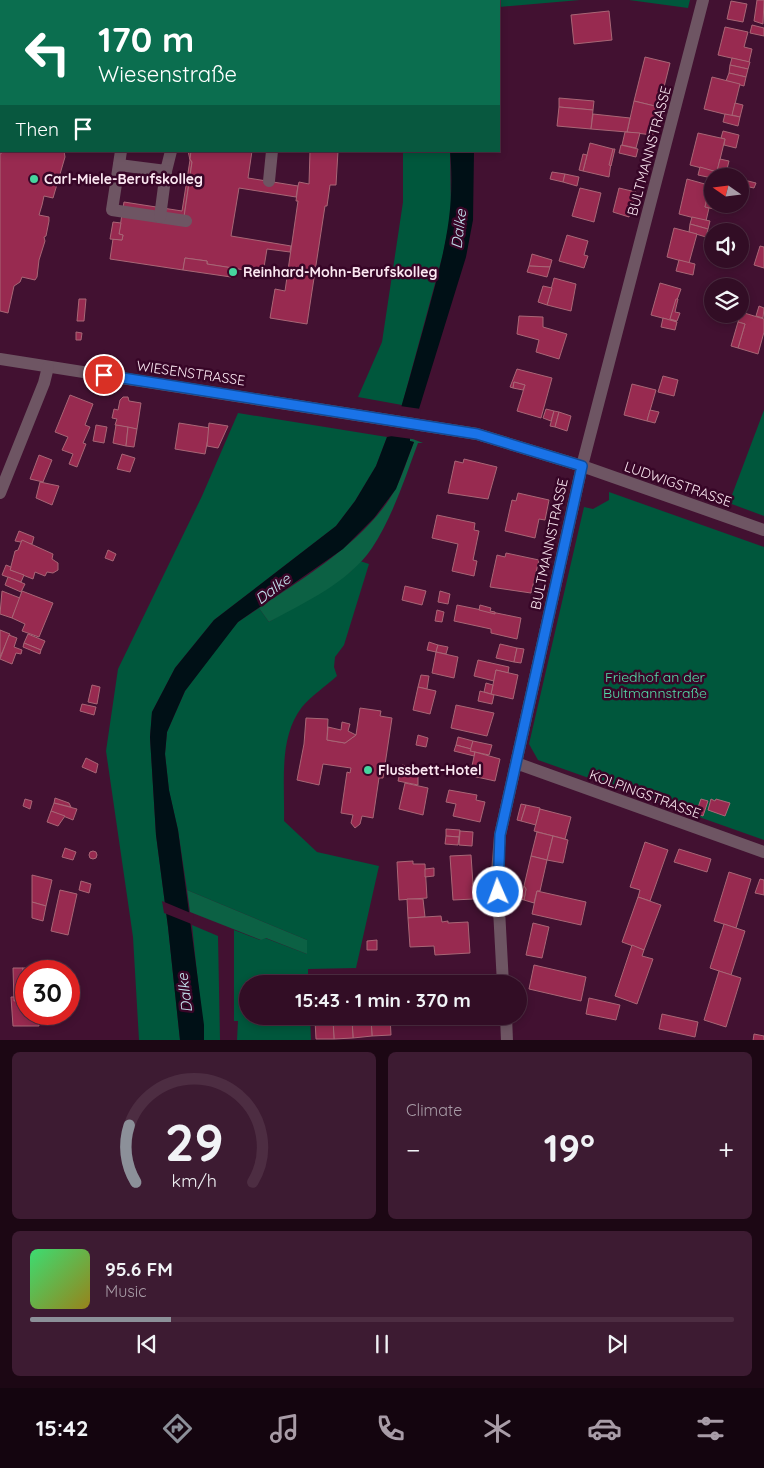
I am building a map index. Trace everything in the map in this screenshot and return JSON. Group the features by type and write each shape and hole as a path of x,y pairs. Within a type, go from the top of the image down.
{"street":[{"name":"BULTMANNSTRASSE","path":"503,975 498,863 500,835 582,466 703,0"},
{"path":"160,217 166,171 171,152"},
{"path":"269,181 272,152"},
{"path":"166,171 118,155 112,210 186,221"},
{"name":"WIESENSTRASSE","path":"0,359 477,434 582,466"},
{"path":"0,493 44,383 48,367"},
{"name":"LUDWIGSTRASSE","path":"582,466 764,530"},
{"name":"KOLPINGSTRASSE","path":"516,763 764,852"},
{"path":"506,1025 507,1040"}],"green space":[{"path":"500,0 580,0 500,7"},
{"path":"629,0 690,0 688,8"},
{"path":"403,152 450,152 451,214 443,254 402,405 358,397 382,342 403,202"},
{"path":"764,410 764,516 729,503"},
{"path":"238,413 387,437 376,466 355,501 336,526 214,620 175,668 152,712 150,737 156,835 180,1040 139,1040 133,937 106,751 118,669 202,496"},
{"path":"410,438 423,443 418,443 392,510 372,548 351,572 338,582 269,622 259,608 335,556 384,507 396,488 414,442 410,441"},
{"name":"Friedhof an der Bultmannstraße","path":"609,492 764,547 764,840 538,760 529,744 584,507 593,509 609,500"},
{"path":"360,561 369,564 344,645 335,657 334,667 337,676 302,707 294,719 289,733 284,762 284,821 317,852 379,866 356,968 308,969 308,975 239,975 239,1025 310,1025 311,1040 237,1040 238,1021 234,1021 234,930 260,940 265,938 307,954 307,940 187,890 178,830 169,791 165,754 167,732 185,691 238,622 259,608 269,622 350,572"},
{"path":"187,890 307,940 307,954 266,938 261,940 190,912"},
{"path":"192,925 218,936 220,1040 204,1040"}],"water":[{"name":"Dalke","path":"450,152 474,152 473,220 466,257 410,438 410,441 414,442 396,489 374,518 343,549 238,622 185,691 167,732 165,754 169,790 178,830 204,1025 204,1040 180,1040 156,835 150,737 152,712 175,668 214,620 336,526 355,501 376,466 387,437 392,436 432,297 446,236 451,196"}],"pier":[{"path":"400,406 421,409 412,439 390,436"},
{"path":"162,901 193,914 194,925 164,913"}],"building":[{"path":"757,0 764,0 763,24 754,21"},
{"path":"731,1 747,4 743,22 727,19"},
{"path":"609,11 612,40 574,44 571,15"},
{"path":"752,25 764,28 764,36 750,33"},
{"path":"725,27 748,32 744,47 752,49 749,62 718,55"},
{"path":"645,57 670,63 659,107 634,101"},
{"path":"732,58 750,62 748,69 730,65"},
{"path":"730,65 748,69 746,77 729,73"},
{"path":"729,73 746,77 744,86 726,81"},
{"path":"712,77 740,84 732,116 704,109"},
{"path":"559,98 594,101 593,110 559,107"},
{"path":"634,101 659,107 653,135 627,132"},
{"path":"735,103 743,105 740,117 732,115"},
{"path":"559,107 593,110 591,129 557,126"},
{"path":"593,114 630,118 627,132 591,129"},
{"path":"725,114 740,117 738,126 723,122"},
{"path":"723,131 739,135 736,148 724,145 725,139 721,138"},
{"path":"625,132 640,133 636,148 622,145"},
{"path":"698,133 725,139 718,168 704,169 690,165"},
{"path":"590,143 613,149 609,177 583,171"},
{"path":"621,145 638,149 636,157 619,153"},
{"path":"613,149 615,149 611,166 609,165"},
{"path":"3,152 64,152 65,157 53,198 44,196 39,215 49,217 49,221 39,260 37,277 35,280 22,277 20,282 14,286 8,313 0,311 0,154"},
{"path":"188,152 191,152 190,159 192,162 184,217 122,214 124,202 182,211 190,160"},
{"path":"191,152 252,152 248,178 298,186 296,197 239,188 231,236 291,246 290,252 267,249 263,273 207,264 207,261 185,258 183,270 110,259 113,239 122,240 123,235 119,234 122,214 184,217 192,162 190,159"},
{"path":"310,152 338,152 336,185 330,185 327,206 325,206 307,324 270,318 275,289 285,291 299,182 309,184"},
{"path":"583,154 587,155 583,171 579,170"},
{"path":"720,159 729,161 727,168 718,168"},
{"path":"700,167 704,168 704,176 698,175"},
{"path":"552,172 565,174 563,182 550,179"},
{"path":"565,174 579,177 577,186 563,182"},
{"path":"687,179 704,184 704,213 708,213 706,221 679,214"},
{"path":"749,181 756,183 754,188 749,187"},
{"path":"580,188 601,193 594,222 572,216"},
{"path":"619,188 636,192 629,217 613,212"},
{"path":"692,217 710,221 710,223 704,223 704,228 690,224"},
{"path":"113,222 121,223 119,234 123,235 122,240 110,239"},
{"path":"690,224 704,228 704,236 689,232"},
{"path":"674,228 697,234 689,263 667,257"},
{"path":"567,235 588,241 584,255 588,256 584,268 559,261"},
{"path":"760,246 764,247 764,268 754,265"},
{"path":"532,254 552,260 550,267 529,266"},
{"path":"185,258 207,261 207,264 233,268 231,277 183,270"},
{"path":"679,260 695,264 693,275 676,271"},
{"path":"529,266 550,267 547,277 527,272"},
{"path":"554,278 576,284 571,311 547,305"},
{"path":"660,283 681,289 670,319 677,322 651,315"},
{"path":"543,286 552,288 547,305 538,302"},
{"path":"79,299 86,299 84,321 77,321"},
{"path":"676,299 678,299 675,312 680,313 677,321 670,319"},
{"path":"759,306 764,308 763,318 756,316"},
{"path":"749,314 764,319 764,332 758,354 738,348 745,324 742,323 749,323"},
{"path":"519,316 543,317 543,327 567,334 559,359 536,352 539,340 517,334"},
{"path":"663,318 677,322 675,330 661,327"},
{"path":"738,323 745,324 738,348 731,346"},
{"path":"76,332 82,333 81,340 76,340"},
{"path":"517,369 552,378 541,418 517,411 525,385 514,382 513,388 510,387"},
{"path":"663,376 678,380 674,396 658,392"},
{"path":"514,382 525,385 523,390 513,388"},
{"path":"632,384 656,390 647,421 624,415"},
{"path":"70,395 93,404 85,425 90,427 83,443 86,444 77,467 69,464 73,454 62,450 68,437 55,432"},
{"path":"123,397 128,397 129,401 141,403 137,429 115,425 117,419 112,418 114,409 118,410 120,400"},
{"path":"546,409 554,411 551,421 543,418"},
{"path":"650,410 659,412 655,423 647,421"},
{"path":"554,411 559,412 555,427 550,426"},
{"path":"559,412 571,416 567,431 555,427"},
{"path":"179,423 210,428 205,454 175,449"},
{"path":"209,423 228,426 218,448 207,446"},
{"path":"96,425 107,427 104,443 93,441"},
{"path":"116,425 128,427 126,446 113,443"},
{"path":"128,427 137,429 134,447 126,446"},
{"path":"122,454 135,458 130,472 117,469"},
{"path":"39,455 52,460 43,482 30,479"},
{"path":"464,459 497,467 488,499 448,493 455,461 463,463"},
{"path":"40,482 59,486 52,505 36,498"},
{"path":"518,493 549,500 545,520 539,519 535,538 505,531 512,500 516,501"},
{"path":"437,515 475,523 474,530 479,531 473,560 477,561 474,576 452,571 458,544 432,538"},
{"path":"19,531 34,537 32,544 15,541"},
{"path":"22,540 53,554 52,559 58,563 58,570 53,573 47,572 45,576 35,572 33,579 10,570 15,551 18,550"},
{"path":"108,550 116,554 113,561 105,558"},
{"path":"506,553 539,560 531,593 490,587 497,555 505,557"},
{"path":"6,565 11,567 10,570 24,575 21,582 2,575"},
{"path":"8,577 25,584 21,592 5,585"},
{"path":"405,586 426,591 422,605 402,600"},
{"path":"2,591 20,598 12,618 0,614"},
{"path":"22,591 53,603 39,637 22,631 25,624 12,618"},
{"path":"440,591 450,594 448,604 438,602"},
{"path":"457,605 521,618 517,639 491,633 491,629 454,621"},
{"path":"480,605 491,608 490,611 495,612 495,614 479,610"},
{"path":"437,610 444,612 442,622 435,621"},
{"path":"0,630 10,634 0,657"},
{"path":"28,634 45,641 41,650 24,643"},
{"path":"9,635 17,638 14,647 22,650 21,654 16,653 12,664 0,659"},
{"path":"429,642 438,645 436,652 427,650"},
{"path":"24,643 41,650 40,654 23,647"},
{"path":"500,644 517,648 514,662 496,658"},
{"path":"438,645 448,647 446,654 436,652"},
{"path":"517,648 524,649 521,663 514,662"},
{"path":"436,652 458,657 454,678 432,673"},
{"path":"478,660 509,667 508,673 496,670 494,681 474,676"},
{"path":"496,670 518,675 513,699 491,694"},
{"path":"421,675 429,676 427,689 418,687"},
{"path":"486,683 493,685 491,694 484,692"},
{"path":"92,685 100,687 97,704 88,702"},
{"path":"418,687 436,691 430,714 413,710"},
{"path":"480,691 494,695 492,704 478,701"},
{"path":"82,704 96,707 94,715 80,711"},
{"path":"456,705 494,713 487,736 451,728"},
{"name":"Flussbett-Hotel","path":"360,708 381,711 380,716 392,718 383,778 379,778 373,818 362,816 360,824 355,828 351,823 353,815 341,813 347,772 350,773 351,768 323,764 319,785 297,780 304,744 306,718 328,719 327,740 345,743 356,735"},
{"path":"342,722 350,724 348,731 356,735 345,743 327,740 328,727 341,730"},
{"path":"418,735 428,738 426,747 416,745"},
{"path":"458,737 473,741 471,749 456,745"},
{"path":"473,741 492,745 489,755 470,751"},
{"path":"456,745 471,749 470,751 475,752 474,756 454,751"},
{"path":"475,752 500,759 495,781 463,774 465,764 472,766"},
{"path":"86,758 98,764 96,773 82,767"},
{"path":"402,765 418,769 418,785 398,781"},
{"path":"405,783 428,788 423,815 399,809"},
{"path":"449,790 477,795 476,800 485,802 480,822 453,816 456,804 446,802"},
{"path":"55,798 69,803 71,807 54,803"},
{"path":"25,799 32,801 30,809 23,806"},
{"path":"701,799 708,801 703,816 696,813"},
{"path":"711,799 730,803 725,816 708,810"},
{"path":"54,803 77,809 73,820 51,811"},
{"path":"521,804 526,805 521,821 517,820"},
{"path":"526,805 540,808 536,825 521,821"},
{"path":"540,809 571,817 565,839 534,831"},
{"path":"51,811 65,816 58,826 47,822"},
{"path":"446,829 460,830 459,837 446,836"},
{"path":"460,831 473,832 472,846 459,845"},
{"path":"537,832 553,836 547,860 531,856"},
{"path":"446,836 459,837 458,845 445,844"},
{"path":"553,836 568,840 563,863 547,860"},
{"path":"645,842 668,850 650,901 638,897 640,890 630,887"},
{"path":"65,848 76,852 73,860 62,857"},
{"path":"679,849 711,859 707,872 674,862"},
{"path":"93,851 97,855 93,859 89,855"},
{"path":"471,855 474,899 453,900 450,856"},
{"path":"531,856 547,860 540,891 537,891 534,903 524,900 526,889 524,886"},
{"path":"413,861 413,864 425,864 427,898 399,900 397,862"},
{"path":"434,868 434,876 425,877 425,869"},
{"path":"729,872 751,879 736,928 714,921"},
{"path":"32,875 52,880 46,906 32,902"},
{"path":"760,879 764,880 764,895 755,893"},
{"path":"81,881 91,884 89,893 79,890"},
{"path":"524,886 526,889 524,900 520,899"},
{"path":"60,890 77,894 68,935 51,931"},
{"path":"537,891 586,902 581,925 532,914"},
{"path":"638,897 661,905 644,950 622,942"},
{"path":"407,899 423,899 425,917 408,918"},
{"path":"32,902 46,906 43,921 32,918"},
{"path":"441,916 442,922 468,922 470,953 435,955 434,946 410,947 408,918"},
{"path":"533,923 549,927 542,958 526,955"},
{"path":"724,924 745,931 731,975 710,968"},
{"path":"377,940 377,950 367,950 367,941"},
{"path":"632,945 644,950 642,956 653,959 637,1004 615,996"},
{"path":"534,965 586,977 581,1001 529,989"},
{"path":"13,968 15,968 15,1001"},
{"path":"719,971 741,978 726,1027 704,1020"},
{"path":"11,997 14,997 15,1001 15,1025 39,1025 13,1026"},
{"path":"589,998 620,1005 616,1020 586,1014"},
{"path":"662,1014 698,1022 695,1037 659,1029"},
{"path":"315,1025 333,1025 334,1039 316,1039"},
{"path":"333,1025 352,1025 353,1038 334,1039"},
{"path":"352,1025 371,1025 372,1036 353,1038"},
{"path":"371,1025 390,1025 391,1035 372,1036"},
{"path":"754,1034 764,1036 764,1040 753,1040"}],"place":[{"name":"Carl-Miele-Berufskolleg","path":"34,179"},
{"name":"Reinhard-Mohn-Berufskolleg","path":"233,272"},
{"name":"Flussbett-Hotel","path":"368,770"}],"route":[{"path":"104,375 477,434 582,466 500,835 497,872 498,892"}]}
